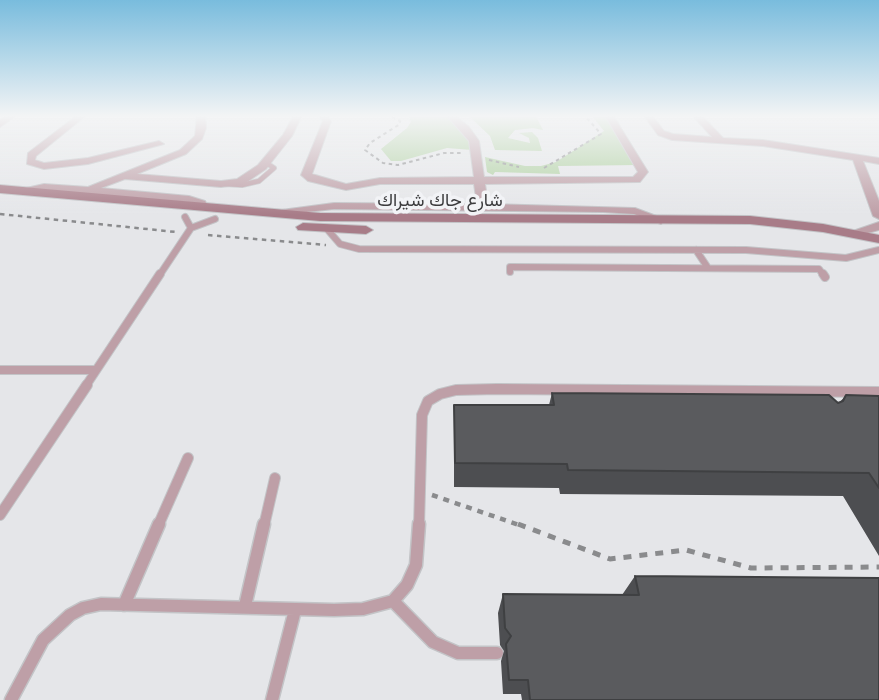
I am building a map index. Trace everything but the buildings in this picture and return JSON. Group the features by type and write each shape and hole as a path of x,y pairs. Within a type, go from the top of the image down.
{"street":[{"path":"38,150 31,155 30,162 44,166 88,161 135,150"},
{"path":"85,190 185,150"},
{"path":"150,176 225,184 244,180 275,150"},
{"path":"316,150 306,175 340,187 380,181 636,180 643,172 630,150"},
{"path":"475,150 483,208"},
{"path":"805,150 879,161"},
{"path":"130,194 134,187 183,157 186,153 183,152"},
{"path":"856,156 879,216"},
{"path":"125,176 244,180"},
{"path":"18,191 39,187 130,194 194,200 201,203 203,208"},
{"path":"334,206 340,187"},
{"name":"شارع جاك شيراك","path":"0,189 274,214 372,219 750,220 853,233 879,239"},
{"name":"شارع جاك شيراك","path":"0,201 188,222 215,219 327,229 751,232 822,239 879,250"},
{"path":"274,214 334,206 621,209 661,220"},
{"path":"853,233 879,226"}],"lane":[{"path":"225,184 242,186 259,181 274,168 265,162"},
{"path":"0,514 96,370 188,222"},
{"path":"327,229 340,244 359,249 766,251 835,258 861,256 879,250"},
{"path":"696,250 708,268"},
{"path":"510,272 510,267 619,271 708,268 819,269 825,277"},
{"path":"0,370 96,370"},
{"path":"11,700 37,650 64,620 83,608 101,604 245,606 295,610 363,608 393,601 407,585 416,565 419,546 422,415 428,401 440,394 456,390 497,389 802,397 879,392"},
{"path":"124,605 188,458"},
{"path":"245,606 275,478"},
{"path":"393,601 433,642 458,653 497,653"},
{"path":"272,700 295,610"}],"path":[{"path":"420,491 610,559 686,550 751,568 879,567"}],"green space":[{"path":"382,150 441,150 401,161 391,161"},
{"path":"495,150 542,150 542,151"},
{"path":"575,150 629,150 638,165 558,166 560,174 495,172 493,175 487,172 485,157 525,166 556,162"}]}
